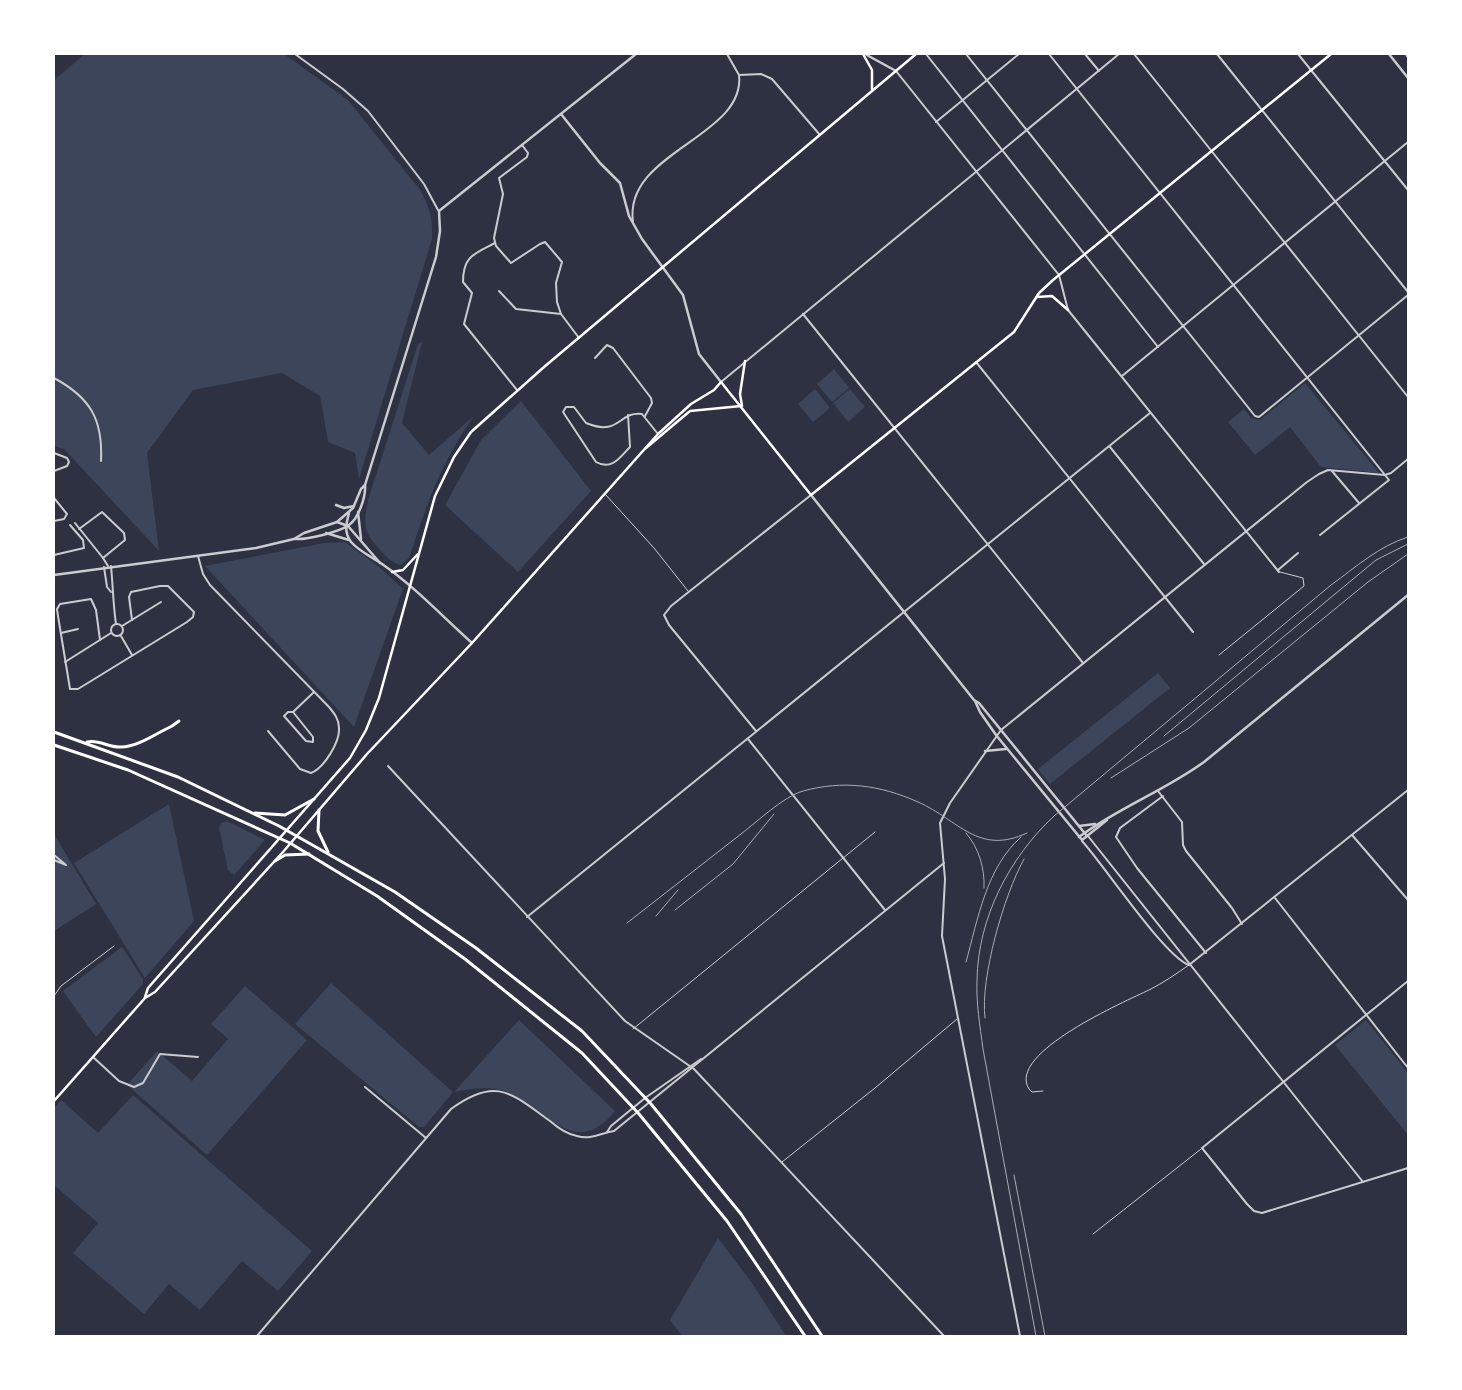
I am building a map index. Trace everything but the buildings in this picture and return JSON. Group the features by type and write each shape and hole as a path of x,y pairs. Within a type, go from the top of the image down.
{"main road":[{"path":"864,54 872,70 872,92"},
{"path":"145,998 148,988 350,758 366,730 379,698 435,496 458,451 480,422 916,54"},
{"path":"54,1101 145,998 155,992 275,860 367,754 472,642 645,448 691,404 714,390 721,382 811,495 1014,332 1036,298 1058,275 1332,54"},
{"path":"1036,298 1052,296 1068,310"},
{"path":"744,410 740,394 745,361"},
{"path":"645,448 690,411 741,406"},
{"path":"392,572 403,570 418,553"},
{"path":"86,743 96,741 109,746 124,747 172,726 179,721"},
{"path":"54,732 178,777 252,812 328,853 417,906 476,948 582,1032 651,1104 741,1214 822,1336"},
{"path":"55,745 128,770 290,843 377,896 465,959 582,1053 639,1114 727,1221 805,1336"},
{"path":"252,812 285,815 314,799"},
{"path":"319,810 318,831 328,853"},
{"path":"275,860 285,855 309,854"}],"street":[{"path":"295,54 343,89 368,111 424,184 439,211 440,231 436,257 358,511 362,540"},
{"path":"439,211 636,54"},
{"path":"634,225 632,209 640,186 653,171 728,109 738,91 739,75 727,54"},
{"path":"864,54 896,71 1058,275 1068,310 1278,571 1298,553"},
{"path":"926,54 1158,347"},
{"path":"966,54 1253,415 1257,417 1262,415 1359,336 1408,293 1217,54"},
{"path":"936,122 1019,54"},
{"path":"1049,54 1389,480 1320,535"},
{"path":"1085,54 1099,71"},
{"path":"561,114 600,163 620,183 625,204 634,225 686,301 701,357 721,382 1119,54"},
{"path":"1134,54 1408,397"},
{"path":"1298,54 1408,190"},
{"path":"1389,54 1408,78"},
{"path":"739,75 761,74 772,79 820,135"},
{"path":"1122,376 1408,142"},
{"path":"522,145 528,153 527,157 499,178 503,194 495,228 495,243 511,263 540,244 545,242 549,245 562,262 555,290 561,314 579,338"},
{"path":"495,243 471,256 464,266 463,282 472,293 464,324 517,390"},
{"path":"500,291 516,309 561,314"},
{"path":"803,314 1083,663"},
{"path":"595,358 605,346 609,345 614,348 651,398 652,403 645,416"},
{"path":"976,362 1193,632"},
{"path":"54,378 83,398 96,417 102,442 101,462"},
{"path":"628,415 630,446 615,463 606,465 596,462 563,412 566,407 574,407 586,423 606,427 616,426 628,415 638,414 645,416 658,434"},
{"path":"527,917 1150,413"},
{"path":"1110,447 1205,565"},
{"path":"54,453 67,458 70,462 66,466 54,471"},
{"path":"1020,1336 942,936 944,863 940,840 940,823 950,803 985,750 1001,730 1165,596 1319,474 1332,471 1385,475 1408,459"},
{"path":"1332,471 1359,504"},
{"path":"54,575 109,566 256,548 294,539 304,533 337,522 354,506 365,485"},
{"path":"756,732 666,621 665,612 670,606 811,495 974,700 980,712 1006,749 1082,840 1164,944 1184,963 1189,965"},
{"path":"54,498 67,516 64,519 54,521"},
{"path":"336,504 344,508 354,506"},
{"path":"294,539 301,540 346,526 358,511"},
{"path":"79,529 102,512 124,533 125,540 104,558"},
{"path":"349,512 346,526 351,541"},
{"path":"337,522 346,526 362,540 380,563"},
{"path":"75,523 109,566 113,586 111,592"},
{"path":"54,554 84,548 83,540 70,525"},
{"path":"326,533 351,541 368,557 380,563 409,586 472,642"},
{"path":"198,556 203,574 210,585 333,711 340,726 338,738 324,762 314,772 304,772 268,731"},
{"path":"104,567 108,587 111,592 116,624"},
{"path":"100,640 94,602 89,598 60,604 57,608 69,687 76,690 187,622 193,618 194,612 172,588 160,586 131,592 129,597 132,620"},
{"path":"1079,837 1097,824 1176,782 1232,741 1408,594"},
{"path":"116,624 122,626 161,602"},
{"path":"116,624 111,627 115,636 120,635 124,631 122,626"},
{"path":"61,633 78,629"},
{"path":"65,662 112,632"},
{"path":"120,635 132,655"},
{"path":"292,712 313,737 311,743 306,741 285,719 286,714 292,712 314,692"},
{"path":"974,700 979,702 1188,960 1189,965 1363,1182"},
{"path":"748,739 885,910"},
{"path":"985,750 1006,749"},
{"path":"388,766 633,1029 694,1069 944,1336"},
{"path":"1189,965 1408,790"},
{"path":"1158,791 1184,826 1183,845 1186,851 1232,908 1242,924"},
{"path":"1163,796 1120,828 1116,837 1137,868 1206,953"},
{"path":"1082,840 1108,818"},
{"path":"1079,826 1097,824"},
{"path":"1352,835 1408,900"},
{"path":"54,855 66,865 54,860"},
{"path":"607,1132 614,1132 639,1114 694,1069 703,1058 944,863"},
{"path":"1275,898 1408,1068"},
{"path":"1408,981 1202,1148 1247,1204 1258,1212 1277,1210 1408,1168"},
{"path":"93,1057 119,1082 134,1087 143,1083 160,1054 198,1057"},
{"path":"257,1336 451,1109 464,1099 488,1091 506,1093 519,1098 567,1133 592,1138 607,1132 645,1098 689,1065 703,1058"},
{"path":"366,1087 426,1138"}],"lane":[{"path":"605,494 654,548 689,592"},
{"path":"1219,654 1304,586 1303,578 1278,571"},
{"path":"633,1029 875,832"},
{"path":"54,996 61,986 114,946"},
{"path":"1042,1092 1032,1092 1029,1089 1027,1077 1030,1068 1050,1045 1073,1028 1149,990 1189,965"},
{"path":"782,1162 958,1018"},
{"path":"1093,1234 1202,1148"}],"shaded area":[{"path":"85,54 284,54 348,100 420,190 430,214 432,239 359,479 355,453 328,442 320,396 282,373 193,390 147,453 159,551 64,449 54,446 54,80"},
{"path":"422,342 402,423 429,455 474,416 452,450 429,501 409,558 401,565 389,559 371,539 366,529 365,517 368,500 418,344"},
{"path":"834,369 849,388 832,402 817,384"},
{"path":"1305,383 1379,473 1321,467 1290,427 1255,455 1228,422 1244,409 1251,418 1260,420"},
{"path":"815,389 830,408 813,422 798,404"},
{"path":"850,389 865,407 848,422 833,403"},
{"path":"521,401 591,491 518,572 445,505 481,440"},
{"path":"345,542 378,566 403,589 354,727 205,566 324,543"},
{"path":"1158,673 1170,688 1050,784 1038,769"},
{"path":"169,804 194,921 145,978 74,863"},
{"path":"227,821 265,840 234,875 228,870 219,828 221,823"},
{"path":"54,834 96,904 54,931"},
{"path":"122,947 143,979 143,984 96,1037 63,991"},
{"path":"331,983 453,1092 424,1127 419,1127 295,1024"},
{"path":"245,986 307,1040 207,1155 127,1085 157,1051 192,1081 228,1039 211,1024"},
{"path":"519,1020 615,1111 600,1126 586,1132 572,1131 560,1126 519,1098 498,1089 479,1088 454,1092"},
{"path":"1366,1020 1408,1073 1408,1135 1335,1045"},
{"path":"133,1095 312,1251 278,1291 242,1261 200,1310 169,1284 144,1314 73,1253 98,1223 54,1185 54,1108 61,1100 98,1133"},
{"path":"718,1238 752,1283 786,1336 682,1336 670,1320"}],"railway":[{"path":"1036,1336 983,1049 978,1006 977,980 983,934 999,890 1023,851 1054,816 1331,585 1377,551 1408,537"},
{"path":"1164,736 1376,560 1408,544"},
{"path":"1111,778 1189,728 1368,582 1408,554"},
{"path":"627,923 779,804 803,791 847,785 875,788 918,802 970,833 982,838 995,840 1010,839 1027,833"},
{"path":"675,910 733,864 774,814"},
{"path":"966,833 971,839 980,859 984,888"},
{"path":"966,962 979,912 991,879 999,864 1021,837"},
{"path":"985,1018 986,981 995,937 1009,893 1024,859"},
{"path":"656,916 678,890"},
{"path":"1014,1175 1045,1336"}]}
